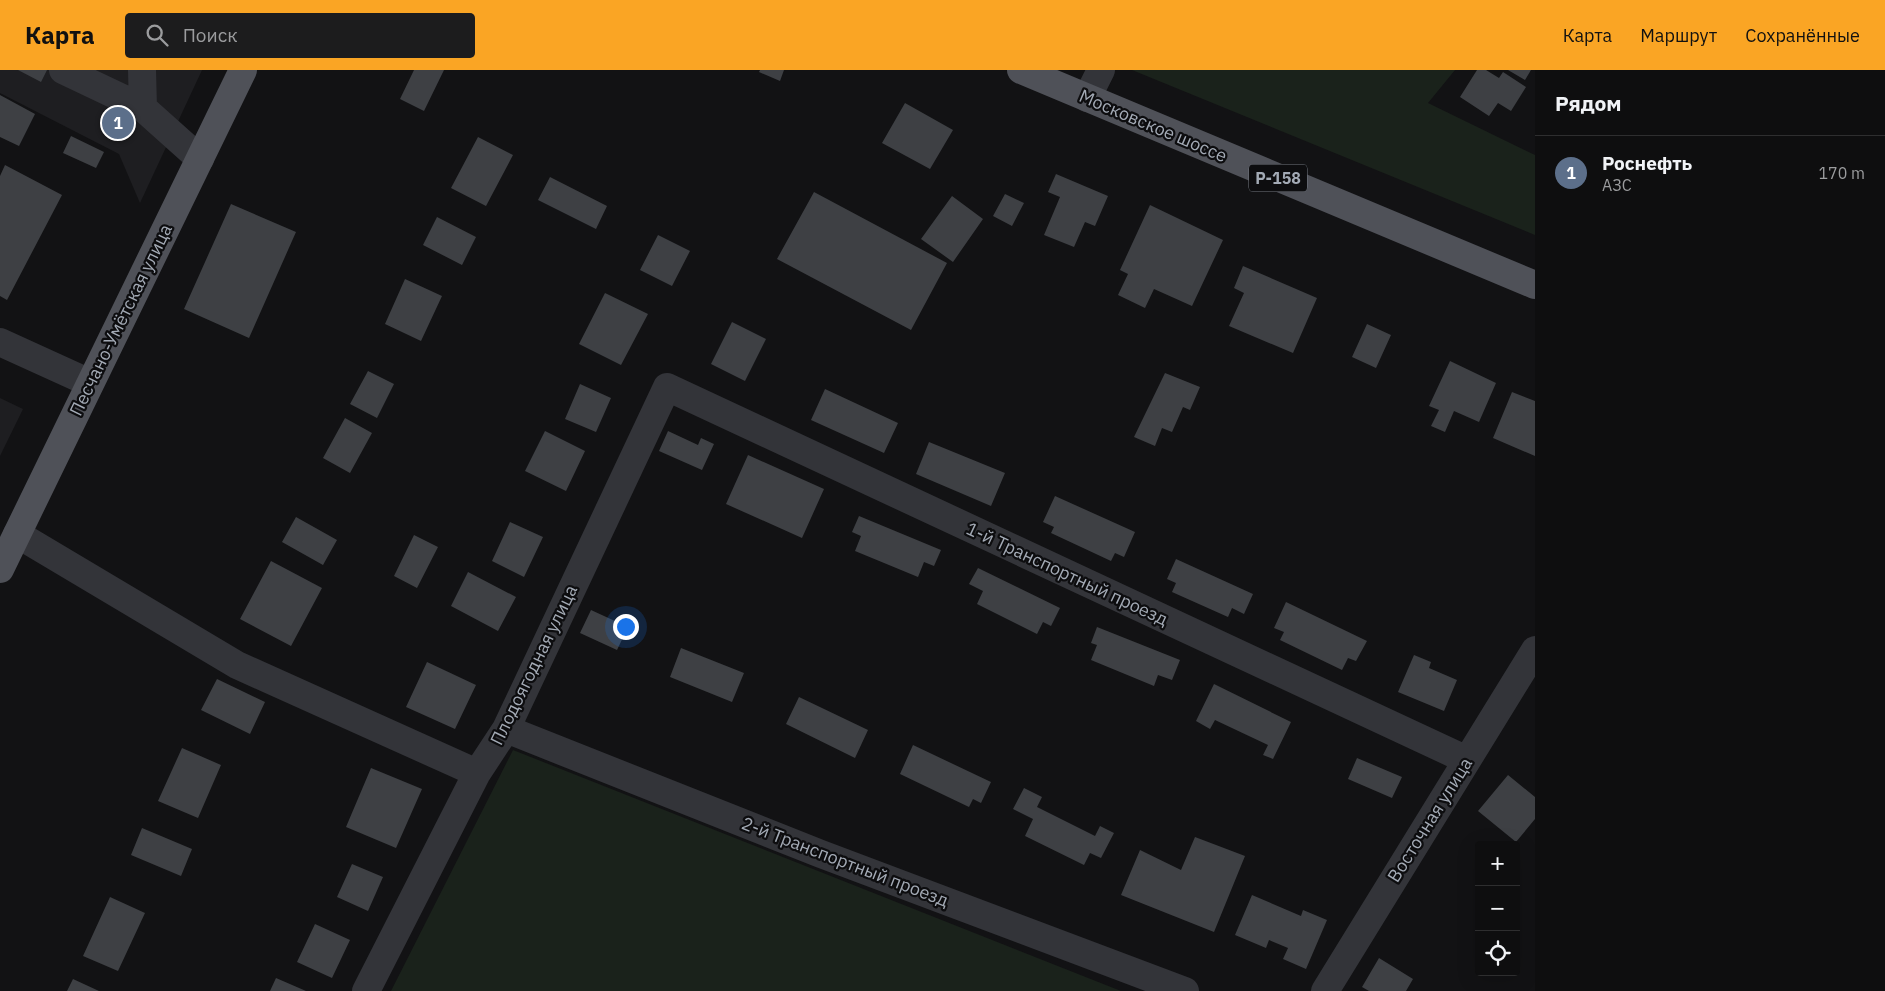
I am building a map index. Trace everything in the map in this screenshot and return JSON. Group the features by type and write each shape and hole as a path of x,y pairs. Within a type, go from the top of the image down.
{"main road":[{"name":"Песчано-Умётская улица","path":"0,570 243,70"},
{"name":"Московское шоссе","path":"1021,70 1535,285"}],"street":[{"path":"63,70 143,108 200,159"},
{"path":"142,70 143,108"},
{"path":"1087,98 1101,70"},
{"path":"0,342 90,384"},
{"name":"Плодоягодная улица","path":"366,991 477,773 506,729 667,387"},
{"name":"1-й Транспортный проезд","path":"667,387 1467,760"},
{"path":"17,534 237,665 477,773"},
{"name":"Восточная улица","path":"1326,991 1535,650"},
{"name":"2-й Транспортный проезд","path":"506,729 821,854 1185,991"}],"shaded area":[{"path":"0,70 202,70 140,203 119,154 0,93"},
{"path":"1132,70 1455,70 1428,103 1535,155 1535,235"},
{"path":"0,398 23,409 0,456"},
{"path":"513,750 1121,991 391,991"}],"building":[{"path":"18,70 47,70 41,82"},
{"path":"414,70 444,70 424,111 400,99"},
{"path":"760,70 784,70 780,81 759,72"},
{"path":"1477,70 1486,70 1499,78 1503,72 1526,87 1511,111 1498,103 1489,116 1460,97"},
{"path":"1508,70 1531,70 1525,80"},
{"path":"0,95 35,114 19,146 0,137"},
{"path":"905,103 953,130 930,169 882,143"},
{"path":"71,136 104,152 96,168 63,153"},
{"path":"478,137 513,155 486,206 451,188"},
{"path":"5,165 62,195 7,300 0,296 0,176"},
{"path":"1056,174 1108,196 1095,226 1085,222 1074,247 1044,235 1060,197 1048,192"},
{"path":"550,177 607,206 596,229 538,200"},
{"path":"814,192 947,263 911,330 777,259"},
{"path":"1005,194 1024,203 1012,226 993,216"},
{"path":"952,196 983,219 953,262 921,239"},
{"path":"231,204 296,232 249,338 184,309"},
{"path":"1150,205 1223,240 1192,306 1154,289 1145,308 1118,295 1128,274 1120,270"},
{"path":"437,217 476,237 462,265 423,245"},
{"path":"658,235 690,251 672,286 640,270"},
{"path":"1243,266 1317,298 1293,353 1229,326 1244,293 1234,288"},
{"path":"405,279 442,296 421,341 385,324"},
{"path":"605,293 648,314 621,365 579,344"},
{"path":"732,322 766,339 745,381 711,364"},
{"path":"1367,324 1391,335 1376,368 1352,357"},
{"path":"1450,361 1496,383 1479,422 1454,411 1445,432 1431,426 1439,410 1429,406"},
{"path":"368,371 394,384 377,418 350,404"},
{"path":"1165,373 1200,387 1190,410 1183,407 1172,432 1162,428 1155,446 1134,437"},
{"path":"580,384 611,398 596,432 565,419"},
{"path":"825,389 898,423 884,453 811,420"},
{"path":"1512,392 1535,401 1535,456 1493,438"},
{"path":"345,418 372,433 350,473 323,458"},
{"path":"545,431 585,451 566,491 525,471"},
{"path":"668,431 698,445 701,438 714,444 702,470 659,451"},
{"path":"929,442 1005,473 991,506 916,474"},
{"path":"748,455 824,489 802,538 726,504"},
{"path":"1055,496 1135,532 1124,557 1115,553 1111,561 1051,533 1054,527 1043,522"},
{"path":"859,516 941,550 934,566 924,562 918,577 855,551 861,536 852,532"},
{"path":"296,517 337,540 323,565 282,542"},
{"path":"510,522 543,537 524,577 492,561"},
{"path":"414,535 438,547 417,588 394,576"},
{"path":"1176,559 1253,594 1244,614 1232,608 1228,617 1172,592 1176,583 1167,579"},
{"path":"271,561 322,588 291,646 240,619"},
{"path":"978,568 1060,608 1051,626 1043,622 1037,634 977,604 983,591 969,584"},
{"path":"468,572 516,597 498,631 451,606"},
{"path":"1286,602 1367,641 1356,661 1348,658 1342,670 1280,640 1284,632 1274,628"},
{"path":"591,610 628,627 617,650 580,633"},
{"path":"1097,627 1180,660 1172,680 1158,675 1154,686 1091,660 1097,645 1091,643"},
{"path":"681,648 744,673 732,702 670,677"},
{"path":"1414,655 1431,662 1429,668 1457,680 1444,711 1398,692"},
{"path":"427,662 476,685 455,729 406,707"},
{"path":"217,679 265,702 250,734 201,710"},
{"path":"1214,684 1291,722 1273,759 1263,755 1268,745 1215,720 1210,729 1196,721"},
{"path":"799,697 868,730 855,758 786,724"},
{"path":"913,745 991,782 981,803 973,799 969,807 900,774"},
{"path":"182,748 221,765 198,818 158,801"},
{"path":"1357,758 1402,777 1392,798 1348,779"},
{"path":"371,768 422,789 396,848 346,827"},
{"path":"1508,775 1535,797 1535,819 1517,841 1478,811"},
{"path":"1024,788 1042,797 1037,807 1095,836 1100,826 1114,833 1101,858 1090,853 1084,865 1025,836 1033,819 1013,809"},
{"path":"142,828 192,849 181,876 131,855"},
{"path":"1195,837 1245,856 1214,932 1121,895 1140,850 1181,870"},
{"path":"352,864 383,877 368,911 337,897"},
{"path":"1252,895 1301,916 1303,910 1327,920 1306,969 1283,959 1288,948 1269,940 1266,948 1235,935"},
{"path":"110,897 145,913 118,971 83,956"},
{"path":"315,924 350,940 332,978 297,962"},
{"path":"1379,958 1413,979 1406,991 1369,991 1362,987"},
{"path":"276,978 306,991 270,991"},
{"path":"73,979 99,991 67,991"}],"place":[{"name":"Роснефть","path":"118,123"}]}
